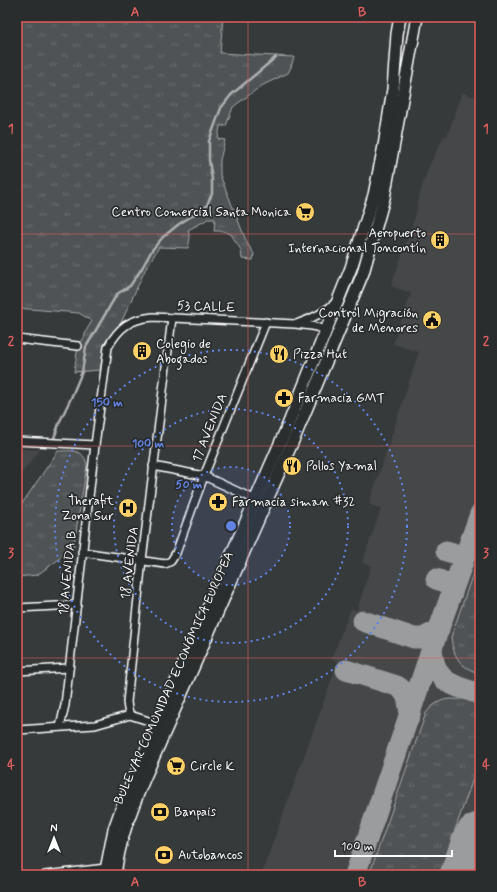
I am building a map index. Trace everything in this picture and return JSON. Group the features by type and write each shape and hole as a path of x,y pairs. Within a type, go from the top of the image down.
{"main road":[{"name":"BULEVAR COMUNIDAD ECONÓMICA EUROPEA","path":"109,873 114,829 124,801 288,425 351,268 374,195 384,146 392,96 397,34 400,17"},
{"name":"BULEVAR COMUNIDAD ECONÓMICA EUROPEA","path":"109,873 117,854 127,819 296,434 363,273 384,198 418,17"}],"street":[{"name":"53 CALLE","path":"295,324 311,319 326,311 338,299"},
{"name":"53 CALLE","path":"120,330 127,324 137,320 153,317 295,324 312,326 326,330"},
{"name":"18 AVENIDA","path":"130,715 127,702 142,560 172,318"},
{"name":"17 AVENIDA","path":"142,560 165,564 176,553 204,476 266,322"},
{"name":"18 AVENIDA B","path":"60,727 65,705 82,552 108,347 120,330"},
{"path":"17,339 78,346"},
{"path":"17,441 95,445"},
{"path":"153,466 204,476 256,500"},
{"path":"82,552 142,560"},
{"path":"17,608 77,605"},
{"path":"17,670 69,668"},
{"path":"17,730 95,725 130,715 158,724"},
{"path":"45,875 109,873"}],"shaded area":[{"name":"Aeropuerto Internacional Toncontín","path":"462,93 480,98 480,875 261,875 338,662 331,659 351,609 357,610 371,566 362,563 381,509 369,504 419,352 393,344 411,293 391,286 416,214 417,204 428,168 444,136 447,136"},
{"path":"17,449 40,450 17,479"}],"green space":[{"path":"17,17 223,17 220,53 294,57 288,73 261,86 233,107 226,126 220,126 218,139 225,140 220,160 220,175 247,243 254,254 253,260 242,259 241,250 231,234 223,231 214,231 215,219 207,219 188,230 190,238 188,248 159,247 145,270 120,325 106,343 100,370 74,372 78,346 84,338 92,321 79,313 17,308"},
{"path":"58,451 72,451 80,453 87,465 73,550 63,553 58,560 37,575 17,577 17,511"},
{"path":"480,553 480,677 476,676 476,672 465,667 458,659 453,649 451,637"},
{"path":"464,698 480,705 480,759 439,875 369,875 426,713 431,707 440,701"}],"waterway":[{"path":"54,438 82,372 86,347 117,294 130,286 152,250 163,237 179,224 206,207 212,194 209,141 221,108 231,95 276,57"}],"taxiway":[{"path":"355,875 432,648 480,514"},
{"path":"446,551 459,557 462,565"},
{"path":"436,579 447,584 452,593"},
{"path":"363,621 414,638 423,638 439,630"},
{"path":"432,648 433,660 436,669 446,681 453,685 480,694"},
{"path":"346,670 397,686 406,695 410,715"}],"runway":[{"path":"467,875 480,839"}],"place":[{"name":"Centro Comercial Santa Monica","path":"305,212"},
{"name":"Aeropuerto Internacional Toncontín","path":"440,240"},
{"name":"Control Migración de Menores","path":"432,320"},
{"name":"Colegio de Abogados","path":"142,351"},
{"name":"Pizza Hut","path":"279,354"},
{"name":"Farmacia GMT","path":"284,398"},
{"name":"Pollos Yamal","path":"292,466"},
{"name":"Farmacia siman #32","path":"218,502"},
{"name":"Therafit Zona Sur","path":"128,508"},
{"name":"Circle K","path":"176,766"},
{"name":"Banpais","path":"160,812"},
{"name":"Autobancos","path":"164,855"}]}
